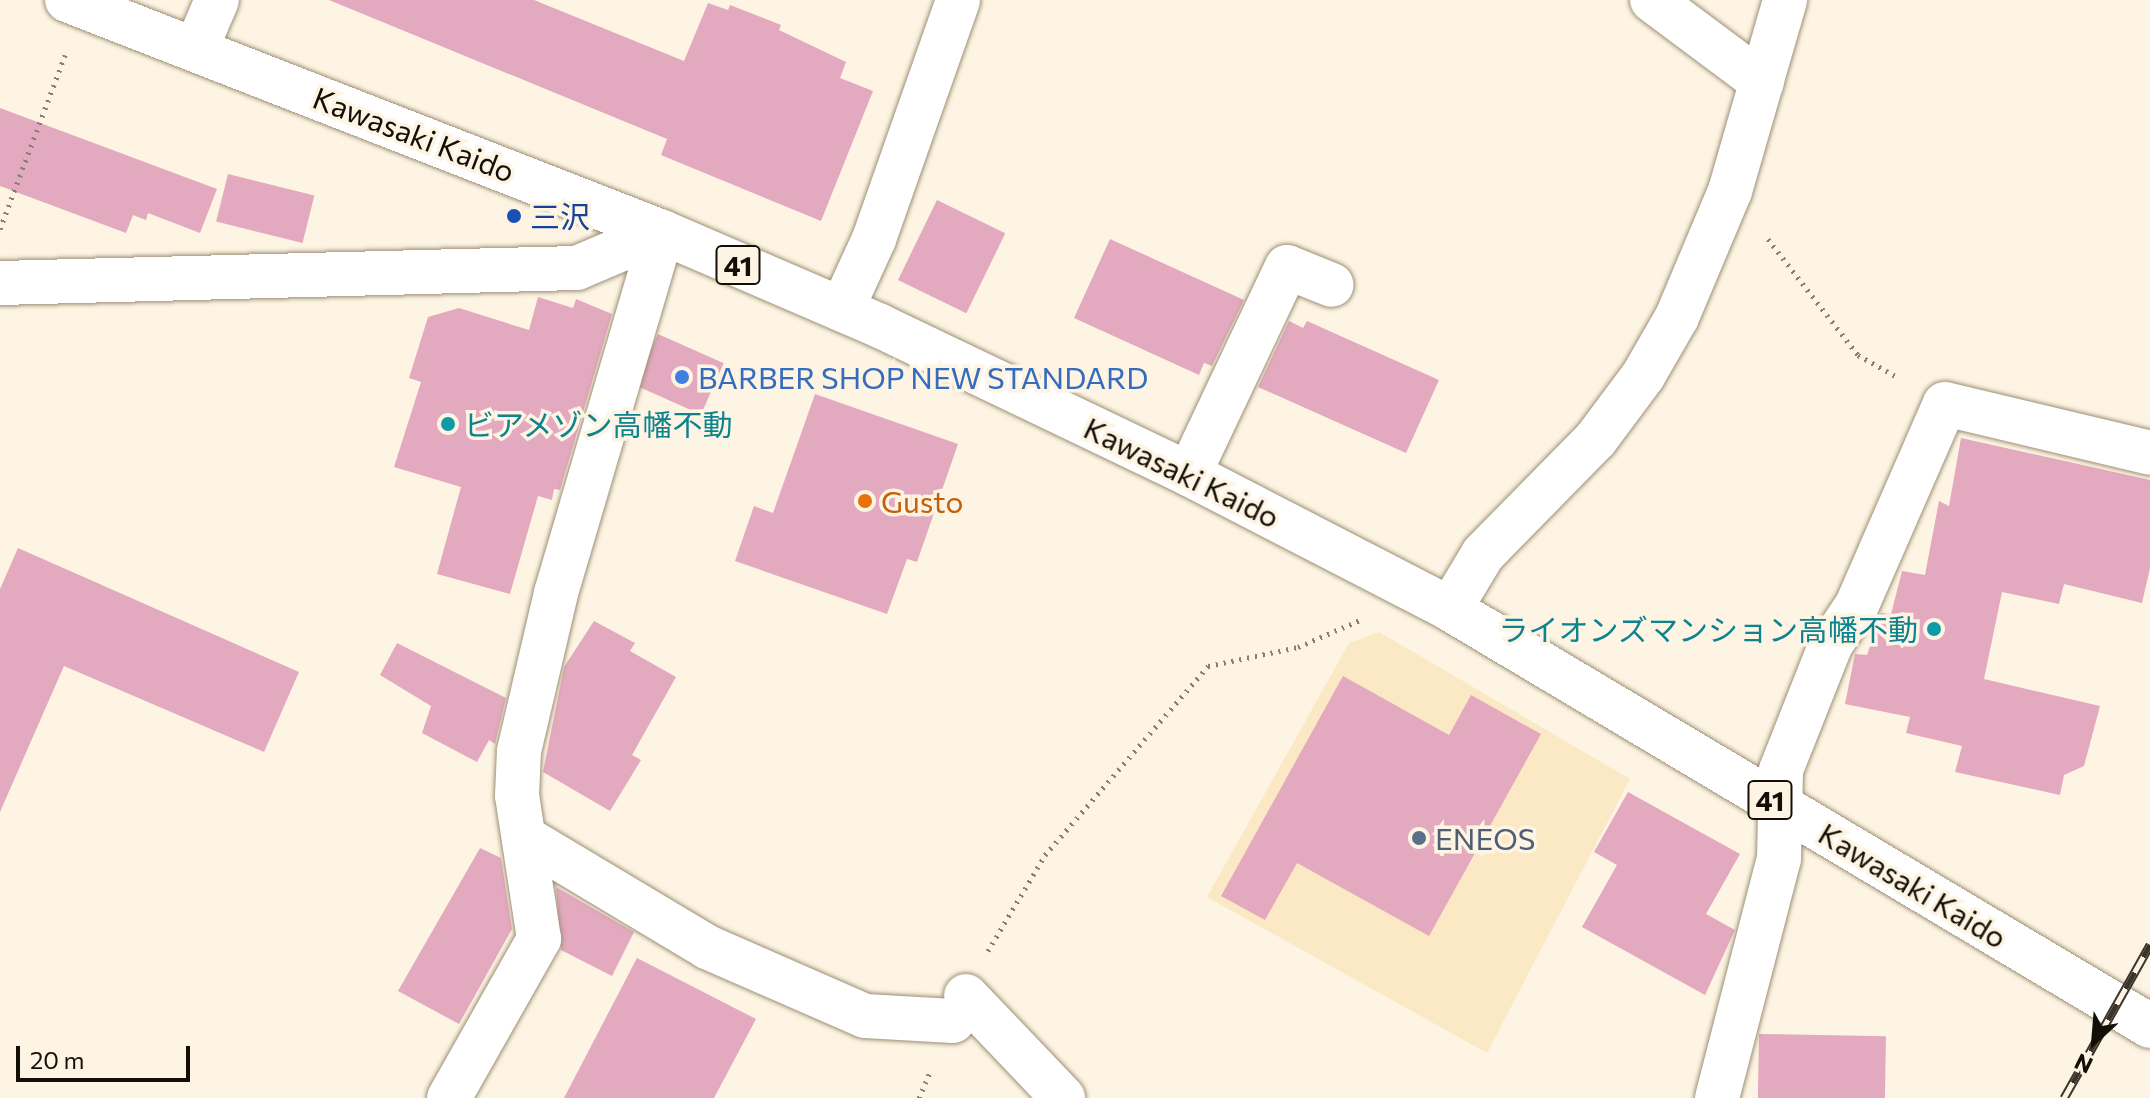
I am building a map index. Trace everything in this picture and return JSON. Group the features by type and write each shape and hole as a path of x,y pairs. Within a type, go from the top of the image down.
{"street":[{"name":"Kawasaki Kaido","path":"67,0 662,232 842,309 1189,474 1450,609 2150,1026"},
{"path":"196,49 217,0"},
{"path":"842,309 874,239 958,0"},
{"path":"1652,0 1762,82"},
{"path":"1450,609 1483,554 1596,439 1643,376 1693,286 1730,191 1785,0"},
{"path":"0,283 577,268 662,232"},
{"path":"449,1098 539,939 515,775 519,751 556,593 662,232"},
{"path":"1189,474 1287,267 1332,285"},
{"path":"1717,1098 1779,859 1781,770 1831,644 1857,605 1945,404 2150,453"},
{"path":"525,838 707,947 865,1016 960,1008 1063,1098"}],"path":[{"path":"0,230 69,43"},
{"path":"1730,191 1858,355 1945,404"},
{"path":"919,1098 1004,919 1045,855 1208,666 1298,647 1352,627 1370,612"}],"shaded area":[{"name":"ENEOS","path":"1379,632 1630,779 1487,1053 1207,897 1349,643"}],"building":[{"path":"329,0 534,0 684,61 708,3 728,10 730,5 781,25 779,30 846,62 840,78 873,91 821,221 661,155 667,139"},
{"path":"0,108 217,189 200,233 148,213 146,220 133,215 126,233 0,186"},
{"path":"228,174 314,196 303,243 216,222"},
{"path":"937,200 1005,233 966,313 898,280"},
{"path":"1110,239 1244,300 1212,366 1204,363 1199,375 1074,318"},
{"path":"538,297 573,308 576,299 612,314 560,490 554,489 552,500 538,496 510,594 437,574 461,487 394,467 421,382 409,378 428,317 459,308 529,330"},
{"path":"1289,321 1303,328 1307,321 1439,380 1406,453 1258,387"},
{"path":"658,334 724,363 701,414 635,385"},
{"path":"815,394 958,444 917,562 907,559 887,614 735,561 754,506 773,513"},
{"name":"ライオンズマンション高幡不動","path":"1961,438 2150,480 2150,568 2142,603 2064,584 2059,604 2002,592 1984,679 2100,706 2084,766 2064,775 2060,795 1955,772 1962,746 1906,733 1910,717 1845,704 1855,654 1867,655 1881,613 1891,614 1902,571 1925,575 1939,501 1949,506"},
{"path":"18,548 299,672 264,752 64,666 0,812 0,589"},
{"path":"594,621 635,643 630,651 676,677 632,755 641,760 610,811 543,772 564,667"},
{"path":"397,643 506,698 495,744 489,740 477,762 422,733 431,706 380,675"},
{"path":"1343,676 1449,735 1471,695 1541,734 1429,936 1297,863 1265,920 1221,896"},
{"path":"1628,792 1740,854 1706,914 1735,930 1705,995 1582,927 1617,865 1594,852"},
{"path":"480,848 501,858 512,929 459,1024 398,991"},
{"path":"556,887 634,932 612,976 561,950"},
{"path":"637,958 756,1019 714,1098 564,1098"},
{"path":"1759,1034 1886,1036 1885,1098 1758,1098"}],"railway":[{"path":"2064,1098 2150,945"}],"place":[{"name":"三沢","path":"514,216"},
{"name":"BARBER SHOP NEW STANDARD","path":"682,377"},
{"name":"ビアメゾン高幡不動","path":"448,424"},
{"name":"Gusto","path":"865,501"},
{"name":"ライオンズマンション高幡不動","path":"1934,629"},
{"name":"ENEOS","path":"1419,838"}]}
